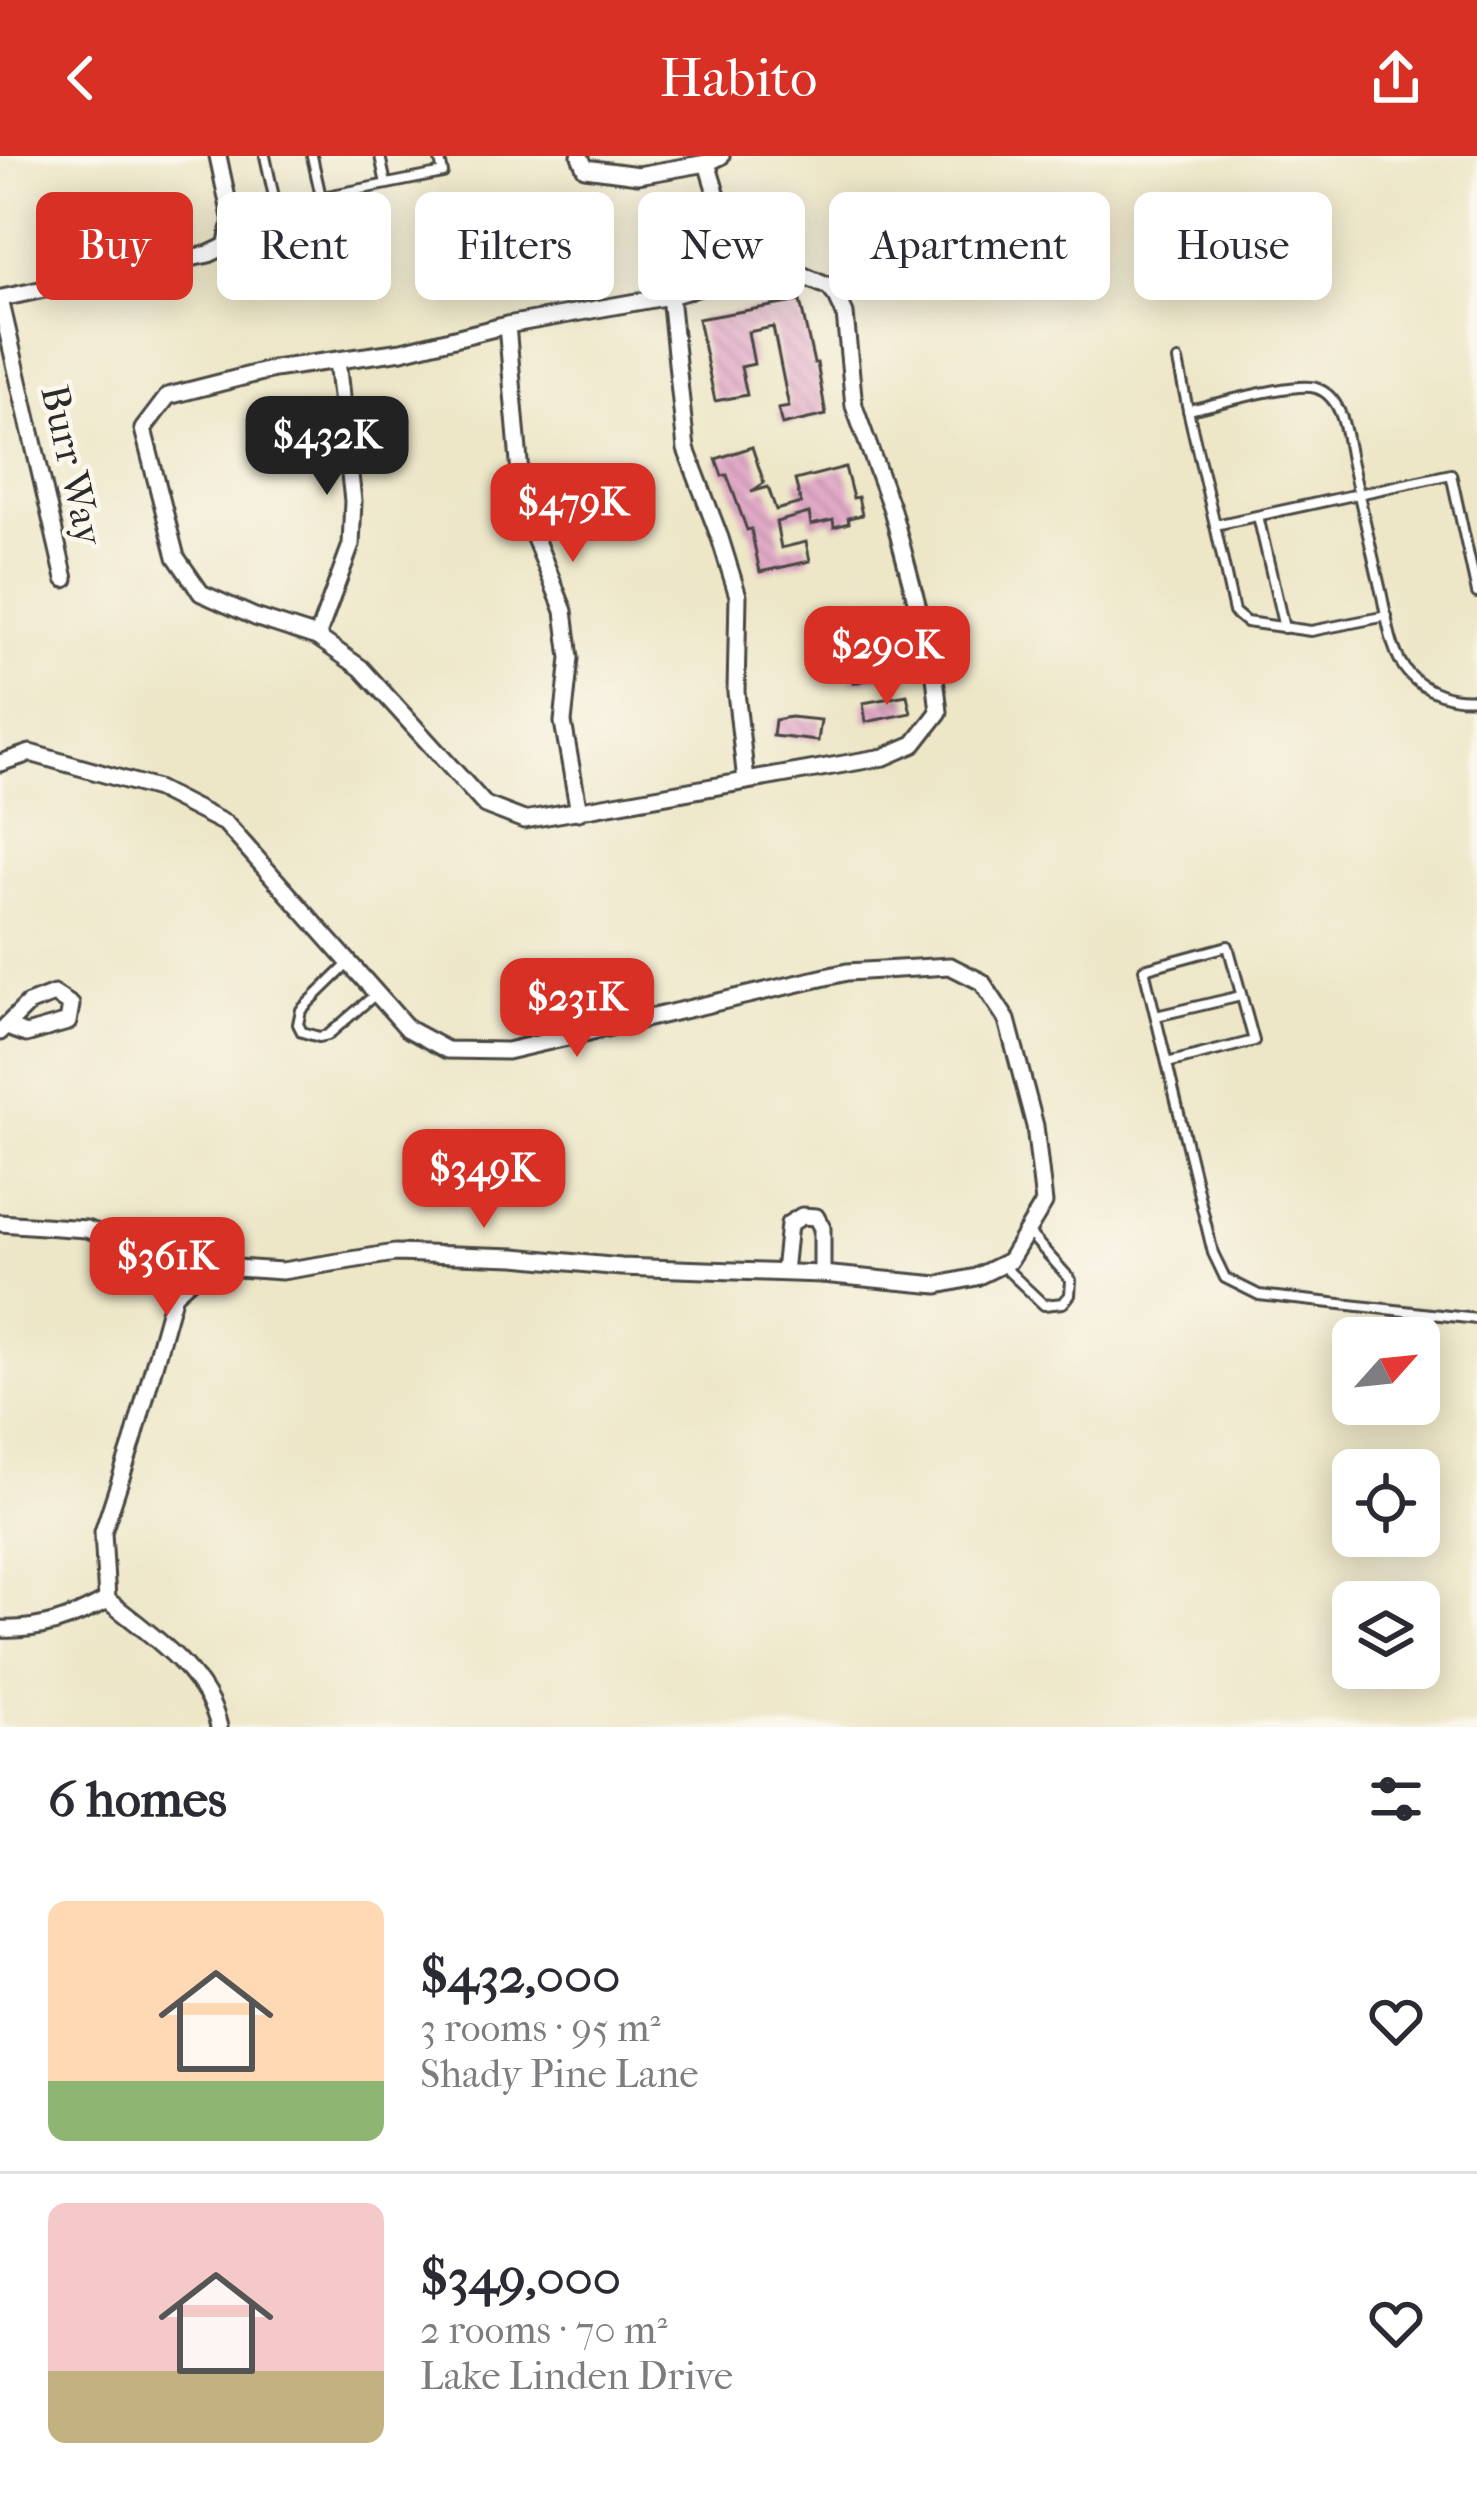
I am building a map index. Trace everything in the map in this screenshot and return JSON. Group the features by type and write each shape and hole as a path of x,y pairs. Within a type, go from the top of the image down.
{"street":[{"path":"218,156 225,192"},
{"path":"580,156 585,168 638,175 714,159 722,192"},
{"path":"1,298 217,250"},
{"path":"648,300 507,325 402,351 274,369 168,396 143,429 176,557 201,593 317,637 362,668 485,805 524,820 884,757 914,744 939,712 934,668 892,511 854,406 845,314 829,287 805,277"},
{"name":"Burr Way","path":"1,298 65,579"},
{"path":"670,300 686,449 738,596 736,692 746,781"},
{"path":"507,325 523,508 564,611 570,658 563,722 579,812"},
{"path":"317,637 351,545 353,501 337,361"},
{"path":"0,763 30,753 157,789 226,824 407,1029 447,1050 507,1052 847,972 950,966 982,982 1007,1020 1035,1126 1044,1203 1009,1261 976,1277 938,1285 822,1274 621,1268 395,1253 282,1271 206,1266 86,1229 0,1223"},
{"path":"784,1272 789,1224 802,1216 816,1217 822,1228 822,1274"},
{"path":"160,1251 174,1294 104,1532 107,1600 183,1665 214,1705 219,1727"},
{"path":"174,1294 206,1266"},
{"path":"0,1629 27,1630 72,1619 107,1600"}],"lane":[{"path":"266,156 273,192"},
{"path":"312,156 320,192"},
{"path":"380,156 386,184"},
{"path":"346,192 443,173 439,156"},
{"path":"1178,361 1234,611 1246,622 1311,632 1387,616"},
{"path":"1188,410 1292,388 1314,387 1330,396 1341,415 1394,647 1408,674 1426,688 1461,700 1477,698"},
{"path":"1215,525 1451,474 1477,592"},
{"path":"1258,516 1284,628"},
{"path":"1167,1063 1253,1041 1228,946 1144,969 1156,1016 1167,1063 1214,1253 1225,1278 1259,1295 1477,1318"},
{"path":"350,962 302,1010 298,1024 302,1032 328,1035 376,993"},
{"path":"1156,1016 1241,996"},
{"path":"1002,1264 1043,1305 1063,1303 1070,1295 1071,1280 1027,1231"}],"building":[{"path":"800,301 826,415 782,425 778,409 789,407 773,327 748,332 754,364 741,367 747,395 715,401 698,319"},
{"path":"752,447 764,483 751,492 768,487 776,510 801,503 795,480 845,467 862,515 834,527 833,520 811,525 809,513 776,522 781,548 806,542 810,561 760,572 751,529 747,530 727,475 722,476 716,459"},
{"path":"892,630 901,672 853,683 844,639"},
{"path":"907,695 911,713 866,722 863,703"},
{"path":"775,720 821,720 818,741 773,736"}]}
